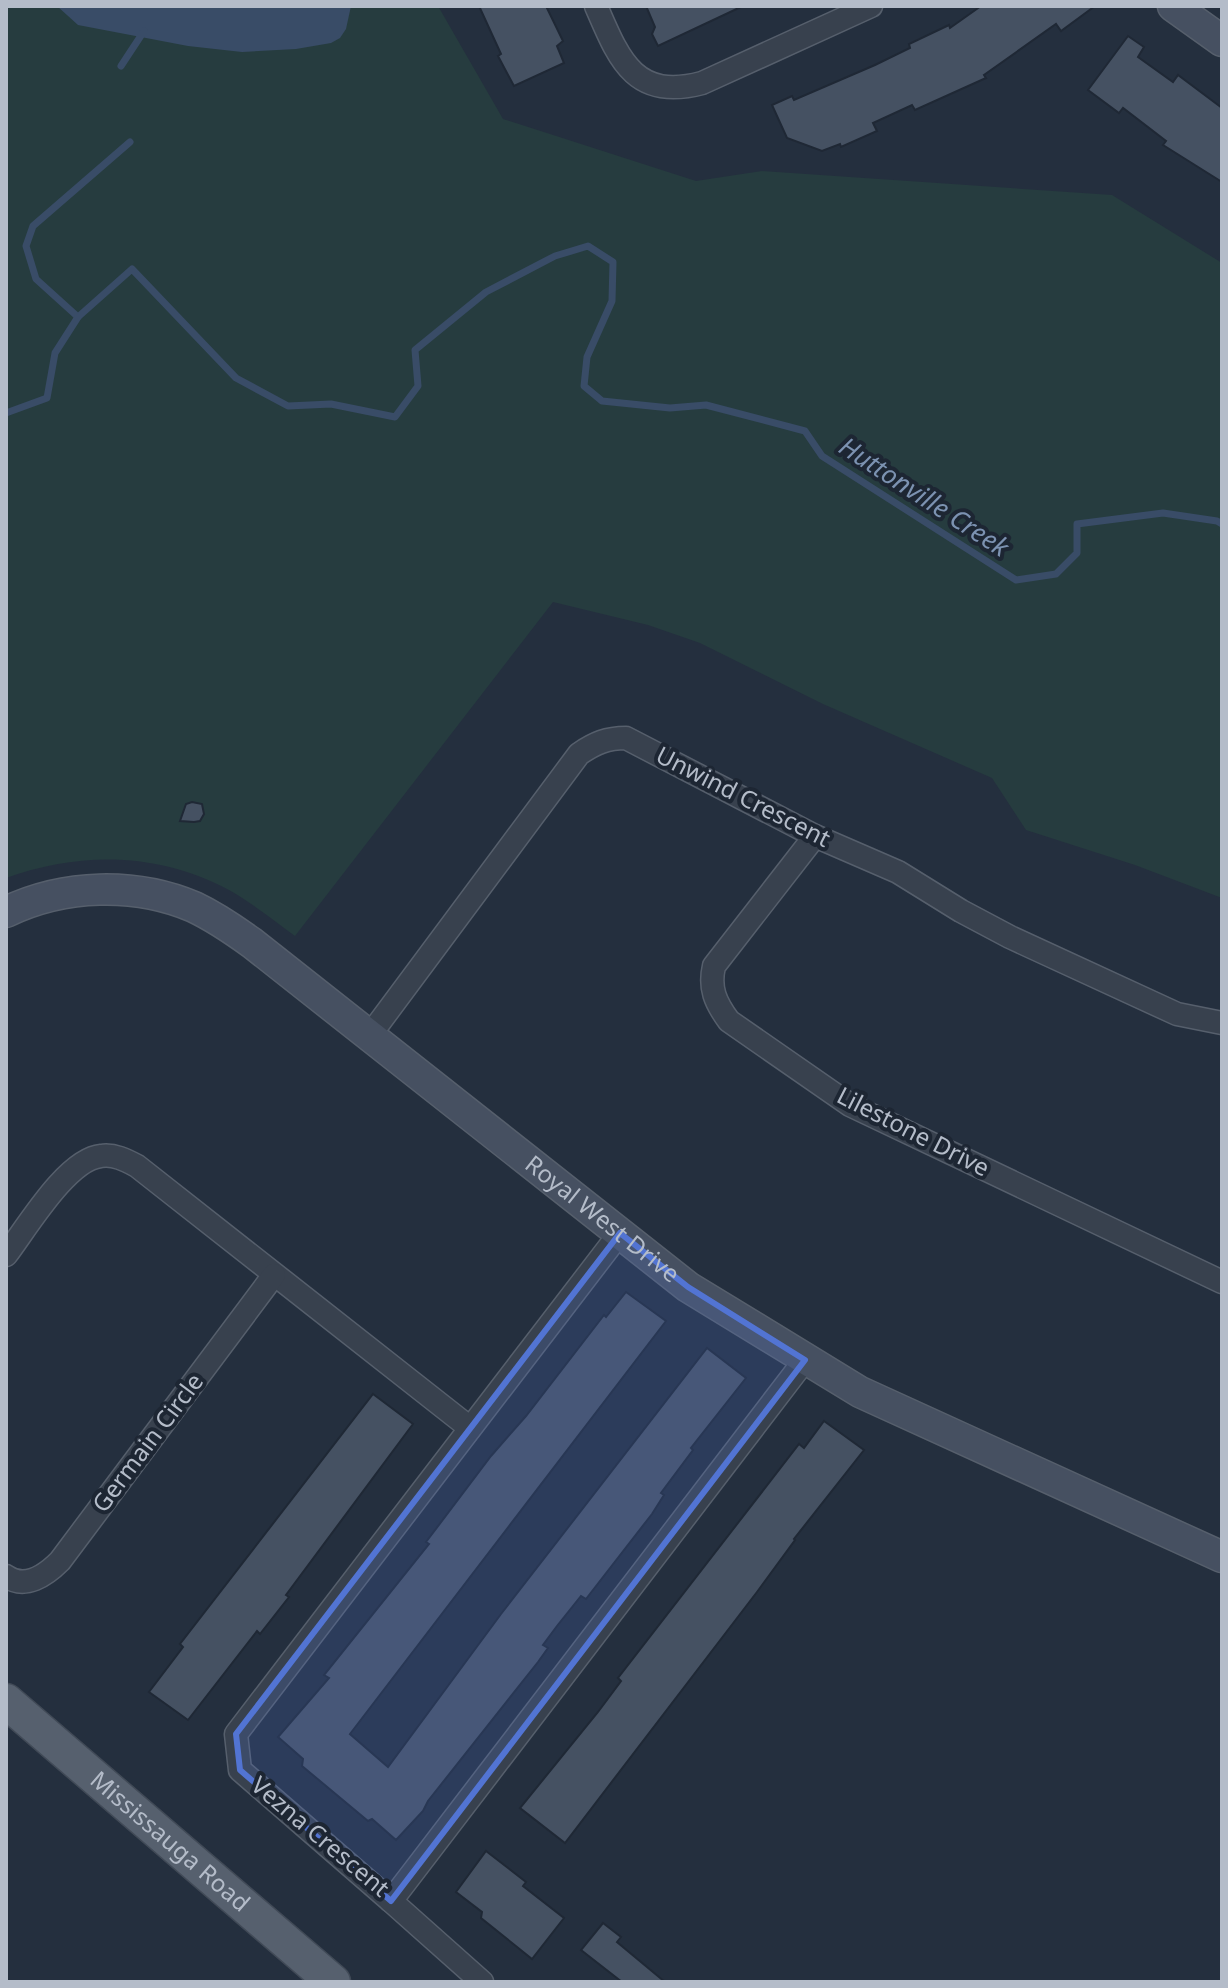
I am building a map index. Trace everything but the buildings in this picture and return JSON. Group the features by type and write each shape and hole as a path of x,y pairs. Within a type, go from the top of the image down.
{"main road":[{"name":"Mississauga Road","path":"6,1701 333,1982"}],"street":[{"path":"596,6 615,50 633,75 674,88 702,83 871,6"},
{"path":"1173,6 1212,24"},
{"name":"Unwind Crescent","path":"370,1035 579,754 609,738 626,738 815,836 898,872 961,911 1071,965 1177,1014 1222,1023"},
{"name":"Lilestone Drive","path":"815,836 714,966 712,991 718,1007 729,1021 850,1105 1222,1282"},
{"name":"Royal West Drive","path":"6,912 83,890 141,892 193,907 252,943 688,1287 860,1392 1222,1557"},
{"path":"6,1255 68,1174 85,1161 101,1156 120,1157 137,1166 470,1428"},
{"name":"Vezna Crescent","path":"620,1233 236,1734 240,1770 391,1901 805,1360"},
{"name":"Germain Circle","path":"6,1576 12,1581 32,1581 47,1574 60,1561 274,1275"},
{"path":"391,1901 482,1982"}],"highlighted area":[{"path":"620,1233 688,1287 805,1360 391,1901 240,1770 236,1734"}],"green space":[{"path":"6,6 438,6 503,119 696,181 762,171 1112,195 1222,263 1222,898 1135,865 1026,830 992,778 823,704 700,643 648,625 553,602 295,936 229,890 202,877 147,862 91,860 62,863 6,878"}],"water":[{"path":"57,6 351,6 346,29 340,38 331,43 296,49 242,52 188,46 78,25"}],"waterway":[{"path":"121,66 144,31"},
{"path":"78,317 36,279 26,246 33,226 130,142"},
{"name":"Huttonville Creek","path":"6,413 47,398 55,353 78,317 132,269 236,378 288,406 331,404 395,417 418,386 415,350 486,292 555,256 588,246 613,262 612,301 587,357 584,386 602,401 670,408 706,405 805,431 822,456 1016,580 1056,574 1077,553 1077,524 1163,513 1222,524"}]}
